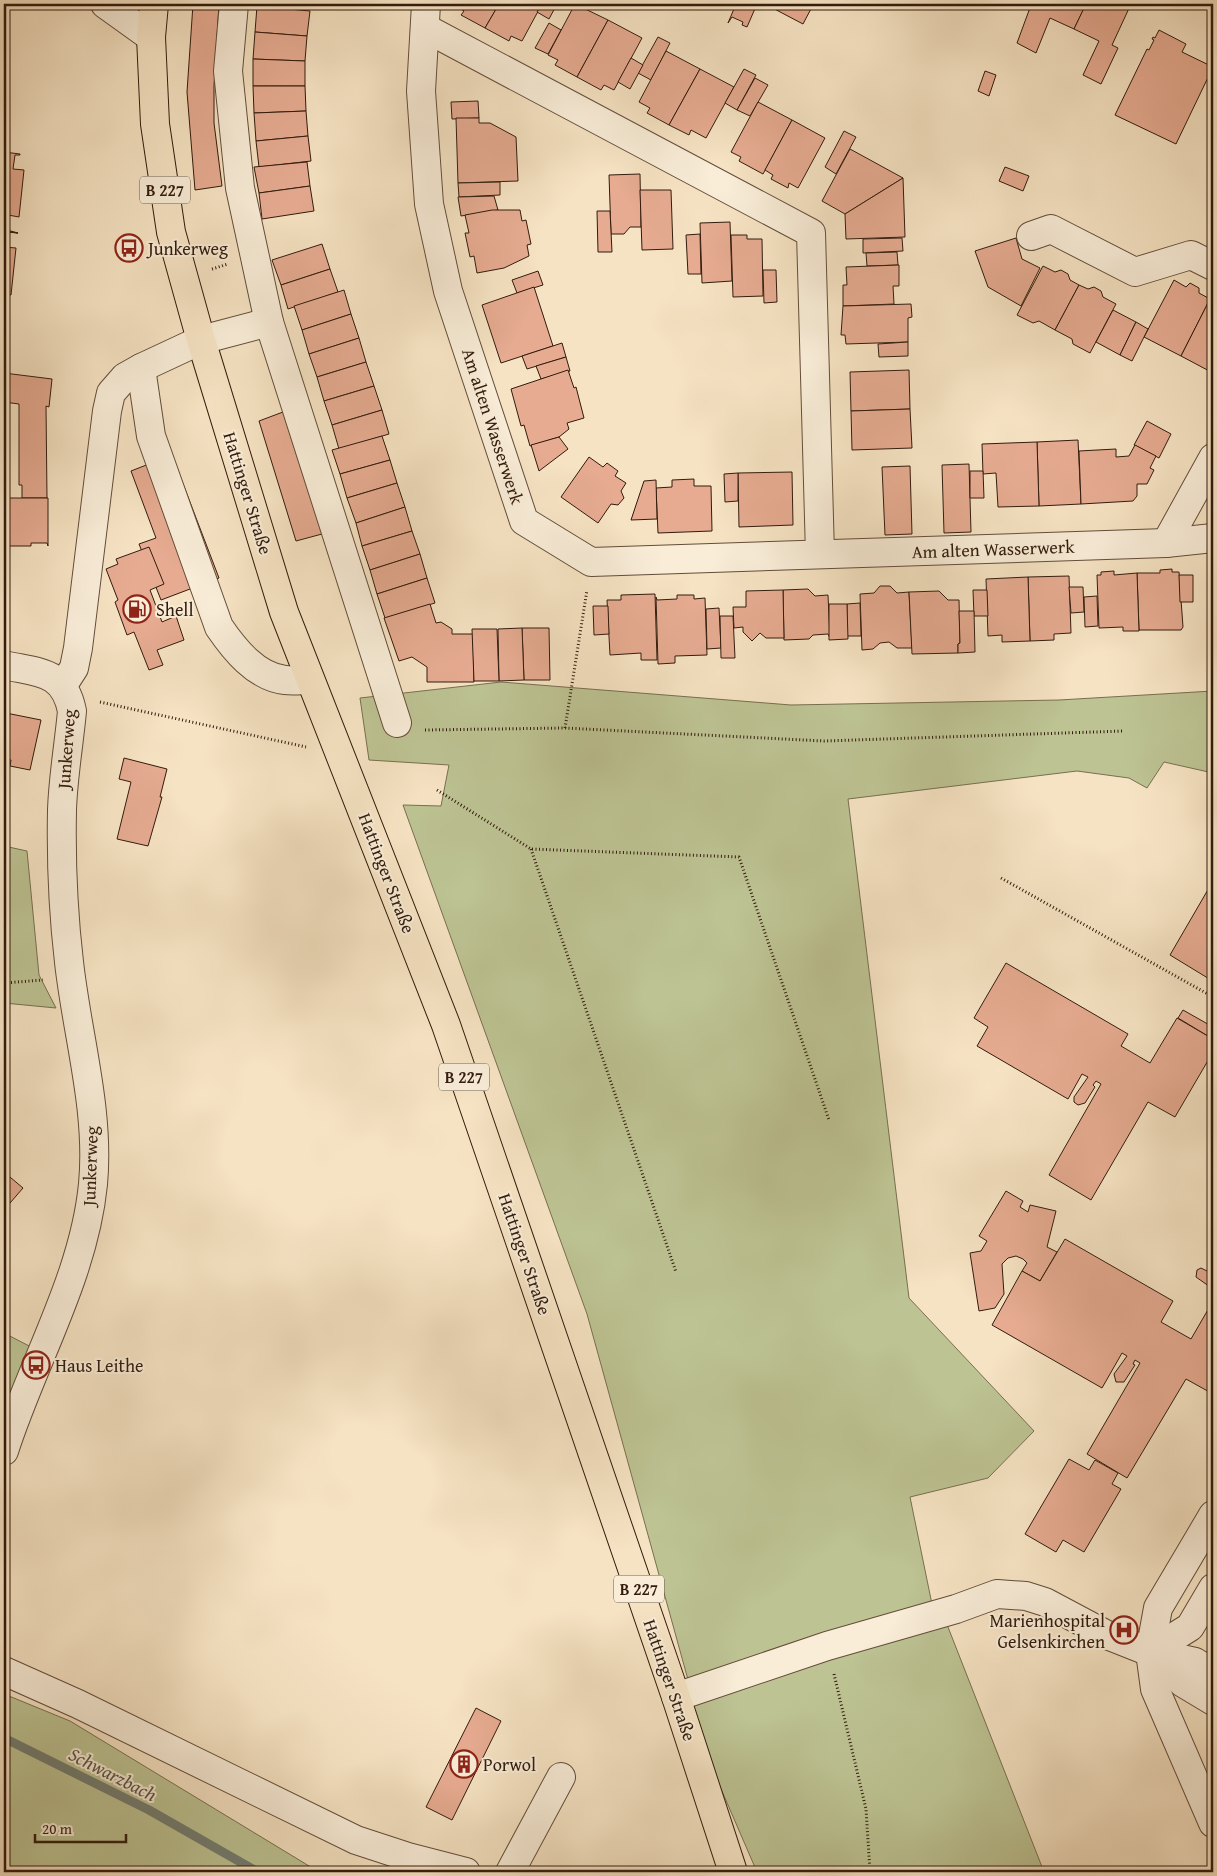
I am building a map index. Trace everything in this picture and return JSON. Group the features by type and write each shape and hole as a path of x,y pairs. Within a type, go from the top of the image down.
{"main road":[{"name":"B 227","path":"154,4 151,37 155,124 171,232 201,340"},
{"name":"Hattinger Straße","path":"201,340 284,612 309,680 446,1025 676,1697 733,1872"}],"street":[{"path":"106,4 151,37"},
{"path":"234,4 228,71 240,188 269,322 397,723"},
{"name":"Am alten Wasserwerk","path":"820,554 811,233 426,16 421,91 430,204 448,291 524,521 591,562 1166,543 1213,538"},
{"path":"1031,236 1051,228 1135,272 1191,255 1213,266"},
{"path":"201,340 269,322"},
{"name":"Junkerweg","path":"4,1451 36,1365 49,1337 86,1231 93,1184 94,1132 71,977 62,887 62,809 72,711 63,686 74,668 78,648 107,411 111,394 125,377 201,340"},
{"path":"141,368 151,436 219,626 235,650 258,669 284,680 309,680"},
{"path":"1166,543 1213,458"},
{"path":"4,665 52,677 63,686"},
{"path":"1213,1515 1158,1608 1150,1652 1155,1689 1213,1823"},
{"path":"1150,1652 1190,1627 1213,1588"},
{"path":"676,1697 827,1646 956,1609 998,1594 1026,1596 1045,1602 1107,1634 1150,1652 1195,1662 1213,1672"},
{"path":"1150,1652 1183,1683 1213,1701"},
{"path":"4,1671 78,1704 356,1840 408,1857 466,1872"},
{"path":"510,1872 561,1777"}],"path":[{"path":"184,277 255,256"},
{"path":"566,728 591,562"},
{"path":"63,686 88,700 309,747 333,738"},
{"path":"397,723 416,730 566,728 824,741 1124,730"},
{"path":"437,790 531,849 739,857 829,1120"},
{"path":"531,849 676,1272"},
{"path":"1001,878 1213,997"},
{"path":"4,983 71,977"},
{"path":"827,1646 860,1775 866,1809 870,1872"}],"green space":[{"path":"501,682 791,705 1059,700 1213,691 1213,773 1164,762 1147,788 1129,778 1077,771 848,799 909,1298 1034,1431 988,1478 910,1497 934,1614 690,1687 587,1314 403,805 441,806 449,765 369,760 360,698"},
{"path":"4,846 27,851 39,975 56,1008 4,1003"},
{"path":"4,1333 35,1349 4,1417"},
{"path":"946,1622 1044,1872 757,1872 683,1701"},
{"path":"4,1694 70,1721 319,1872 4,1872"}],"building":[{"path":"193,4 219,4 214,86 214,123 222,186 195,190 187,92"},
{"path":"253,4 306,4 305,10"},
{"path":"455,4 499,4 485,28 461,15 464,11"},
{"path":"499,4 542,4 522,41 511,36 509,41 485,28"},
{"path":"542,4 557,4 549,19 537,12"},
{"path":"575,4 608,20 577,77 555,65 558,60 548,55"},
{"path":"736,4 757,4 747,27 742,25 743,22 732,17 728,23"},
{"path":"765,4 811,4 813,5 803,24"},
{"path":"1040,4 1086,4 1074,29 1050,18 1036,53 1017,43 1031,5 1038,8"},
{"path":"1086,4 1131,4 1112,45 1118,48 1101,84 1083,75 1099,41 1074,29"},
{"path":"257,6 310,11 307,36 255,32"},
{"path":"608,20 642,38 614,90 604,85 601,90 577,77"},
{"path":"549,23 561,30 548,54 535,48"},
{"path":"1159,30 1186,44 1182,52 1213,67 1176,144 1115,115 1147,49 1149,50 1154,40 1152,39 1153,37 1155,38"},
{"path":"255,32 307,36 305,61 253,59"},
{"path":"658,37 670,43 651,80 638,73"},
{"path":"666,51 700,69 669,125 647,113 650,108 639,102"},
{"path":"631,58 643,65 630,89 618,82"},
{"path":"253,59 305,61 305,86 253,86"},
{"path":"700,69 734,87 706,138 691,130 689,135 669,125"},
{"path":"744,69 756,75 737,110 725,103"},
{"path":"985,71 996,75 989,96 978,91"},
{"path":"755,78 768,85 750,116 737,110"},
{"path":"253,86 305,86 306,111 254,113"},
{"path":"478,101 479,118 452,119 451,102"},
{"path":"758,102 792,120 763,174 739,161 741,157 731,152"},
{"path":"306,111 308,136 256,141 254,113"},
{"path":"456,118 479,118 479,123 490,123 516,137 518,181 458,183"},
{"path":"792,120 825,138 798,188 789,183 788,188 771,179 773,175 765,170"},
{"path":"844,131 856,137 836,174 825,167"},
{"path":"308,136 311,161 259,167 256,141"},
{"path":"850,149 903,178 845,214 822,201"},
{"path":"4,152 20,154 15,155 13,169 24,170 19,217 8,215 7,230 18,233 4,231"},
{"path":"307,162 310,186 259,193 254,167"},
{"path":"1005,167 1029,176 1023,191 999,181"},
{"path":"640,174 641,227 630,227 624,234 611,234 609,175"},
{"path":"903,178 905,237 846,239 845,214"},
{"path":"500,182 500,195 459,197 458,183"},
{"path":"310,186 314,211 262,219 259,193"},
{"path":"640,190 671,190 673,249 642,250"},
{"path":"494,196 498,210 461,216 458,197"},
{"path":"492,210 520,210 522,221 526,220 531,244 527,245 529,256 504,268 477,273 474,256 470,257 465,233 469,233 465,215"},
{"path":"597,211 610,211 612,252 598,252"},
{"path":"730,222 732,281 702,283 700,223"},
{"path":"4,231 18,233 6,232 4,247"},
{"path":"700,234 701,274 688,274 686,235"},
{"path":"731,235 747,235 747,239 762,239 763,296 733,297"},
{"path":"902,238 903,251 863,253 863,239"},
{"path":"1016,238 1022,259 1040,268 1021,306 988,287 975,251"},
{"path":"322,244 330,269 281,285 272,260"},
{"path":"4,247 16,248 11,295 4,294"},
{"path":"897,252 898,265 867,266 866,253"},
{"path":"899,265 899,286 893,286 894,304 843,306 843,285 847,285 846,267"},
{"path":"1043,266 1055,272 1061,270 1068,274 1070,280 1079,285 1055,330 1039,321 1033,323 1017,315"},
{"path":"330,269 338,292 288,309 281,285"},
{"path":"763,270 776,270 777,302 764,303"},
{"path":"538,271 543,285 517,293 512,280"},
{"path":"1174,280 1186,287 1190,283 1199,288 1199,293 1210,299 1181,356 1144,337"},
{"path":"1079,285 1088,289 1094,287 1101,291 1103,297 1116,304 1090,353 1073,344 1072,339 1055,330"},
{"path":"534,287 553,346 501,363 482,305"},
{"path":"344,290 351,314 302,330 294,306"},
{"path":"1210,299 1213,301 1213,373 1181,356"},
{"path":"911,304 912,317 908,318 908,342 846,344 845,335 841,335 843,306"},
{"path":"1113,310 1136,322 1120,355 1096,342"},
{"path":"351,314 359,338 309,354 302,330"},
{"path":"1136,322 1148,329 1132,361 1120,355"},
{"path":"359,338 366,362 317,377 309,354"},
{"path":"908,342 908,356 879,357 878,344"},
{"path":"562,343 566,357 527,369 522,356"},
{"path":"566,357 570,371 541,379 536,366"},
{"path":"366,362 374,386 324,401 317,377"},
{"path":"568,370 574,388 576,387 584,418 567,423 569,429 559,437 530,446 524,425 521,426 511,389"},
{"path":"909,370 910,409 851,411 850,372"},
{"path":"4,373 52,379 49,407 46,406 47,498 22,498 22,485 19,485 19,404 4,402"},
{"path":"374,386 382,410 332,425 324,401"},
{"path":"910,409 912,448 852,450 851,411"},
{"path":"382,410 389,434 339,449 332,425"},
{"path":"283,412 322,534 296,541 259,421"},
{"path":"1147,421 1171,434 1159,458 1134,445"},
{"path":"382,436 390,460 340,474 332,450"},
{"path":"559,437 568,449 539,471 531,445"},
{"path":"1078,440 1081,504 1039,506 1037,442"},
{"path":"1037,442 1039,506 998,507 996,473 983,474 982,444"},
{"path":"1135,445 1156,456 1150,468 1154,470 1147,484 1137,484 1137,496 1133,501 1081,504 1079,451 1116,449 1116,457 1129,456"},
{"path":"172,455 219,578 161,600 139,544 156,538 131,471"},
{"path":"589,457 603,467 607,463 618,471 615,476 626,483 621,491 624,498 618,505 611,504 598,523 561,497"},
{"path":"390,460 397,483 347,498 340,474"},
{"path":"969,464 971,532 944,533 942,465"},
{"path":"910,466 912,534 885,535 882,467"},
{"path":"970,471 983,471 984,498 970,498"},
{"path":"792,472 793,525 739,527 738,473"},
{"path":"738,473 738,501 725,502 724,474"},
{"path":"694,479 694,486 711,486 712,531 658,533 656,488 672,487 672,480"},
{"path":"656,480 657,519 631,520 644,481"},
{"path":"397,483 405,507 356,523 347,498"},
{"path":"4,498 48,498 48,546 47,543 31,543 31,546 4,546"},
{"path":"405,507 412,531 362,546 356,523"},
{"path":"412,531 420,554 370,570 362,546"},
{"name":"Shell","path":"149,547 164,584 150,590 162,622 176,616 184,640 157,650 163,665 149,670 134,632 127,635 115,602 118,600 106,569 118,564 116,559"},
{"path":"420,554 427,578 377,594 370,570"},
{"path":"1172,569 1172,572 1179,572 1183,627 1181,630 1139,630 1137,573 1160,573 1160,570"},
{"path":"1114,571 1114,575 1137,573 1139,631 1123,631 1123,627 1099,628 1097,575 1101,575 1101,572"},
{"path":"1179,575 1193,575 1193,602 1180,602"},
{"path":"1069,576 1071,633 1054,634 1054,640 1030,641 1028,577"},
{"path":"1028,577 1030,641 1002,642 1002,635 988,636 986,579"},
{"path":"427,578 435,603 385,618 377,594"},
{"path":"1213,583 1213,644 1211,644 1209,584"},
{"path":"880,586 890,586 897,593 909,592 912,648 897,648 889,642 880,643 873,649 862,650 860,594 874,593"},
{"path":"1069,587 1083,587 1084,612 1071,613"},
{"path":"808,589 815,596 828,595 830,638 828,634 813,635 809,639 784,640 783,590"},
{"path":"783,590 784,638 766,638 760,633 752,641 743,632 743,627 734,628 733,607 746,607 746,591"},
{"path":"973,590 987,590 988,616 974,616"},
{"path":"939,591 948,600 959,600 960,643 958,644 958,653 912,654 909,592"},
{"path":"655,594 657,660 641,660 641,653 610,655 607,600 621,600 621,595"},
{"path":"677,595 694,595 694,599 705,598 707,655 675,656 675,663 658,664 656,597 657,600 677,599"},
{"path":"1097,596 1098,626 1085,627 1084,597"},
{"path":"860,603 861,636 847,636 847,604"},
{"path":"430,604 436,623 441,622 452,629 452,634 473,634 474,682 427,682 427,667 412,657 399,661 384,618"},
{"path":"829,604 847,604 848,639 829,640"},
{"path":"593,606 608,606 609,634 594,635"},
{"path":"719,608 721,648 707,649 706,609"},
{"path":"959,611 974,611 975,652 958,653 958,644 960,643"},
{"path":"720,616 733,616 735,658 721,658"},
{"path":"522,628 549,628 550,680 524,680"},
{"path":"522,628 524,680 499,681 498,629"},
{"path":"472,629 497,629 499,681 474,681"},
{"path":"6,713 41,720 30,770 10,766 11,760 4,759 4,723"},
{"path":"124,758 167,769 160,797 162,797 148,846 117,839 131,782 119,779"},
{"path":"1213,881 1213,975 1211,980 1170,955"},
{"path":"1006,963 1128,1034 1121,1046 1150,1063 1177,1018 1213,1039 1213,1052 1175,1117 1148,1102 1091,1200 1049,1175 1101,1084 1096,1081 1093,1085 1095,1087 1085,1103 1078,1105 1074,1102 1074,1097 1088,1077 1082,1074 1068,1099 977,1046 988,1027 974,1018"},
{"path":"1183,1010 1213,1027 1213,1039 1178,1018"},
{"path":"4,1172 23,1188 4,1210"},
{"path":"1006,1191 1023,1201 1020,1207 1028,1212 1030,1205 1056,1211 1047,1247 1057,1252 1040,1281 1022,1271 1027,1263 1023,1259 1016,1256 1008,1258 1002,1264 1004,1294 995,1308 979,1311 970,1253 981,1251 987,1241 979,1236"},
{"path":"1065,1239 1173,1301 1161,1322 1191,1339 1213,1301 1213,1394 1186,1379 1127,1478 1087,1454 1140,1363 1135,1360 1133,1364 1135,1365 1124,1382 1116,1382 1114,1374 1127,1356 1122,1353 1102,1388 992,1325 1022,1271 1040,1281"},
{"path":"1201,1268 1213,1274 1213,1289 1196,1277 1197,1270"},
{"path":"1069,1459 1089,1470 1095,1460 1118,1473 1112,1484 1121,1489 1084,1552 1063,1540 1056,1552 1025,1534"},
{"name":"Porwol","path":"476,1708 501,1721 452,1820 426,1807"}],"waterway":[{"name":"Schwarzbach","path":"4,1738 149,1810 258,1872"}],"place":[{"name":"Junkerweg","path":"129,248"},
{"name":"Shell","path":"137,609"},
{"name":"Haus Leithe","path":"36,1365"},
{"name":"Marienhospital Gelsenkirchen","path":"1124,1630"},
{"name":"Porwol","path":"464,1764"}]}
